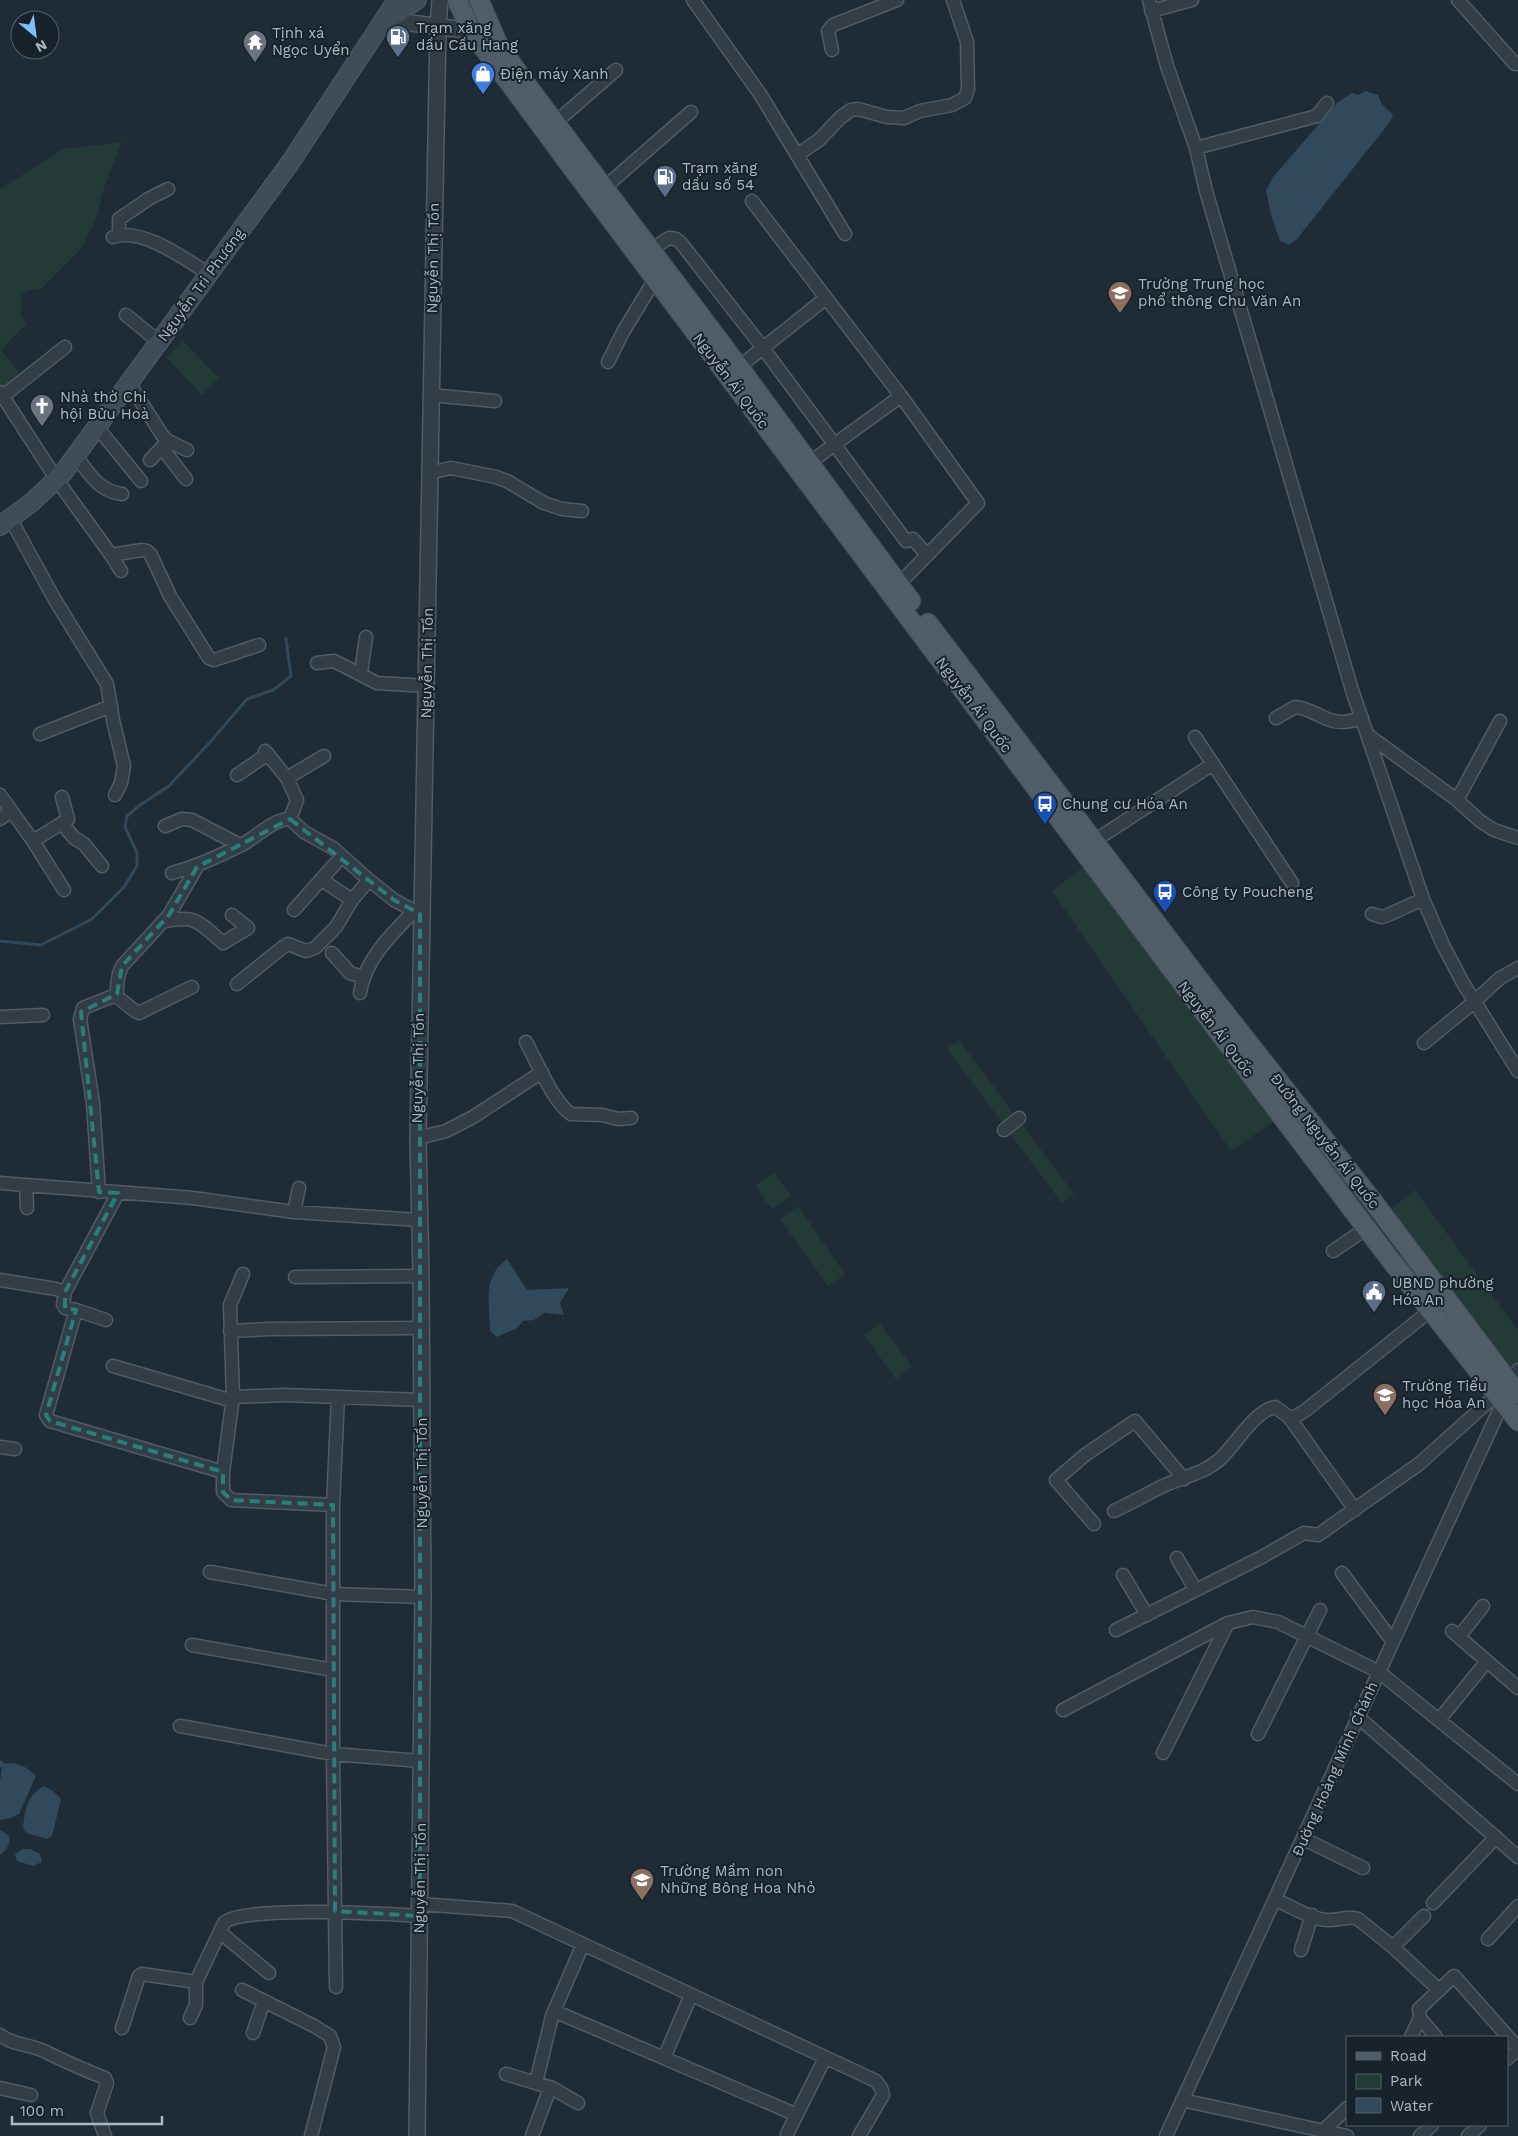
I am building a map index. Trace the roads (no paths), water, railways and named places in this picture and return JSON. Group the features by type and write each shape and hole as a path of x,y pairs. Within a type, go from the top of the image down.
{"main road":[{"name":"Nguyễn Tri Phương","path":"5,522 57,480 76,456 290,163 397,0"},
{"name":"Nguyễn Tri Phương","path":"380,25 417,0"},
{"name":"Nguyễn Ái Quốc","path":"457,0 471,31 629,232 650,250 739,367 1367,1228 1431,1310 1509,1389"},
{"name":"Nguyễn Ái Quốc","path":"479,0 498,44 604,188 655,279 1088,846"},
{"name":"Đường Nguyễn Ái Quốc","path":"1088,846 1214,999 1372,1200 1509,1389 1518,1421"}],"street":[{"name":"Nguyễn Thị Tồn","path":"417,2136 422,1400 417,913 427,686 430,395 440,0"},
{"path":"693,0 760,94 845,234"},
{"path":"832,50 828,31 833,25 897,0"},
{"path":"797,155 819,140 841,117 851,110 858,109 887,117 904,118 920,111 952,105 965,98 968,89 967,42 953,0"},
{"path":"1192,0 1150,6 1186,122 1196,148 1206,191 1347,673 1423,899 1443,946 1474,1002 1517,1068"},
{"path":"1458,0 1515,64"},
{"path":"380,25 411,23 471,31"},
{"path":"555,123 616,70"},
{"path":"1196,148 1317,116 1327,103"},
{"path":"604,188 690,112"},
{"path":"168,189 150,198 119,219 116,236 140,237 176,254 208,274"},
{"path":"752,201 901,396 978,503 899,584"},
{"path":"650,250 669,238 678,240 763,348 906,541 913,538 927,555"},
{"path":"608,362 623,332 655,279"},
{"path":"739,367 826,298"},
{"path":"126,315 159,342"},
{"path":"65,347 1,394 57,480 121,572"},
{"path":"129,383 162,435 165,444 186,479"},
{"path":"430,395 495,401"},
{"path":"810,463 901,396"},
{"path":"97,427 141,482"},
{"path":"165,444 187,450"},
{"path":"150,460 165,444"},
{"path":"76,456 103,488 110,492 122,494"},
{"path":"429,473 452,468 496,477 507,481 544,503 562,509 582,511"},
{"path":"5,522 107,684 124,766 121,783 115,795"},
{"path":"111,555 147,550 170,596 209,658 214,660 259,646"},
{"path":"361,673 366,636"},
{"path":"317,663 334,661 361,673 371,681 427,686"},
{"path":"40,734 111,706"},
{"path":"1276,718 1296,707 1312,711 1337,722 1362,718"},
{"path":"1457,800 1500,721"},
{"path":"1368,735 1457,800 1480,821 1494,830 1518,838"},
{"path":"1195,737 1292,883"},
{"path":"1377,766 1382,756 1389,750"},
{"path":"237,775 266,753 287,778 297,800 290,818"},
{"path":"287,778 324,756"},
{"path":"1088,846 1213,764"},
{"path":"0,796 33,841 64,890"},
{"path":"33,841 68,819 62,797"},
{"path":"0,819 11,811"},
{"path":"172,873 196,867 240,846 278,822 290,818"},
{"path":"290,818 304,832 342,856 368,880 394,900 417,913 384,943 363,977 360,993"},
{"path":"165,826 188,819 240,846"},
{"path":"62,823 74,838 84,844 102,866"},
{"path":"294,910 342,856"},
{"path":"192,986 139,1013 118,996 117,985 122,966 174,907 196,867"},
{"path":"322,880 352,900"},
{"path":"237,984 288,944 306,951 315,948 336,927 352,900 368,880"},
{"path":"1372,914 1382,917 1423,899"},
{"path":"162,922 187,917 198,922 222,943 227,942 248,928 232,915"},
{"path":"332,954 350,973 363,977"},
{"path":"1424,1043 1500,978 1518,968"},
{"path":"99,1192 93,1103 80,1019 83,1008 118,996"},
{"path":"0,1017 44,1014"},
{"path":"526,1042 563,1108 572,1114 631,1118"},
{"path":"418,1138 446,1131 542,1072"},
{"path":"1004,1130 1020,1118"},
{"path":"0,1183 193,1198 294,1212 419,1220"},
{"path":"26,1185 27,1208"},
{"path":"294,1212 299,1188"},
{"path":"106,1320 65,1308 62,1304 64,1292 118,1193"},
{"path":"1333,1251 1367,1228"},
{"path":"243,1274 230,1305 233,1399 223,1472 223,1492 231,1500 333,1505"},
{"path":"295,1277 421,1276"},
{"path":"0,1280 64,1292"},
{"path":"76,1310 46,1415 47,1418 223,1472"},
{"path":"1289,1417 1295,1417 1306,1410 1431,1310"},
{"path":"230,1331 421,1328"},
{"path":"113,1366 233,1399 284,1395 422,1400"},
{"path":"1116,1630 1262,1557 1304,1533 1318,1535 1419,1464 1509,1389"},
{"name":"Đường Hoàng Minh Chánh","path":"1166,2136 1304,1839 1357,1716 1509,1389"},
{"path":"336,1987 333,1754 333,1505 338,1397"},
{"path":"1114,1511 1165,1485 1199,1473 1219,1460 1256,1419 1269,1408 1275,1407 1289,1417 1355,1510"},
{"path":"1094,1524 1056,1480 1085,1455 1135,1422 1184,1479"},
{"path":"0,1446 15,1449"},
{"path":"1177,1558 1195,1590"},
{"path":"210,1572 334,1594 422,1597"},
{"path":"1342,1573 1393,1642"},
{"path":"1123,1575 1147,1615"},
{"path":"1482,1606 1455,1634 1518,1688"},
{"path":"1258,1734 1320,1610"},
{"path":"1062,1710 1228,1623 1253,1616 1278,1622 1379,1672 1518,1784"},
{"path":"1163,1753 1228,1623"},
{"path":"192,1645 333,1670"},
{"path":"1439,1720 1487,1661"},
{"path":"1357,1716 1518,1857"},
{"path":"180,1726 333,1754 421,1761"},
{"path":"1433,1903 1496,1837"},
{"path":"1304,1839 1363,1868"},
{"path":"1276,1900 1328,1920 1358,1919 1393,1947 1439,1990"},
{"path":"1488,1939 1518,1906"},
{"path":"190,2018 196,2006 196,1982 221,1933 224,1923 232,1918 267,1914 335,1911 512,1911 876,2081 882,2088 882,2095 860,2136"},
{"path":"1301,1950 1312,1915"},
{"path":"1393,1947 1424,1916"},
{"path":"221,1933 269,1973"},
{"path":"536,2083 554,2011 583,1944"},
{"path":"122,2028 140,1974 196,1982"},
{"path":"1435,2036 1418,2013 1421,2006 1454,1976 1507,2036"},
{"path":"242,1990 330,2036 334,2047 311,2136"},
{"path":"664,2058 691,1995"},
{"path":"253,2032 264,2001"},
{"path":"554,2011 797,2115"},
{"path":"1411,2036 1420,2018"},
{"path":"0,2035 14,2044 42,2050 75,2067 105,2078 107,2083 97,2112 105,2136"},
{"path":"1508,2037 1517,2047 1517,2050 1508,2058"},
{"path":"787,2134 826,2058"},
{"path":"506,2074 550,2088 578,2102"},
{"path":"0,2088 31,2095"},
{"path":"532,2136 550,2088"},
{"path":"1182,2100 1347,2136"},
{"path":"1324,2130 1346,2109"},
{"path":"1420,2136 1431,2126"},
{"path":"1468,2136 1479,2126"}],"water":[{"path":"1366,91 1378,95 1382,104 1393,115 1390,122 1297,239 1289,245 1280,241 1271,215 1266,191 1273,177 1338,102 1352,93 1358,95"},
{"path":"507,1259 527,1290 569,1288 560,1303 564,1315 544,1313 534,1320 523,1321 517,1328 497,1337 490,1331 490,1283 493,1274"},
{"path":"0,1760 5,1764 13,1763 22,1766 36,1776 19,1814 0,1820 2,1767 0,1767"},
{"path":"44,1786 61,1799 52,1836 48,1839 26,1833 23,1828 30,1798 38,1789"},
{"path":"0,1830 8,1835 10,1840 6,1850 0,1855"},
{"path":"23,1849 30,1849 40,1854 42,1862 33,1866 17,1861 15,1854"}],"waterway":[{"path":"0,941 41,945 92,919 124,887 137,866 137,853 125,827 127,816 169,786 247,699 273,690 291,676 286,639"}],"place":[{"name":"Trạm xăng dầu Cầu Hang","path":"398,58"},
{"name":"Tịnh xá Ngọc Uyển","path":"255,63"},
{"name":"Điện máy Xanh","path":"483,95"},
{"name":"Trạm xăng dầu số 54","path":"665,198"},
{"name":"Trường Trung học phổ thông Chu Văn An","path":"1120,314"},
{"name":"Nhà thờ Chi hội Bửu Hoà","path":"42,427"},
{"name":"Chung cư Hóa An","path":"1045,825"},
{"name":"Công ty Poucheng","path":"1165,913"},
{"name":"UBND phường Hóa An","path":"1374,1313"},
{"name":"Trường Tiểu học Hóa An","path":"1385,1416"},
{"name":"Trường Mầm non Những Bông Hoa Nhỏ","path":"642,1901"}]}
